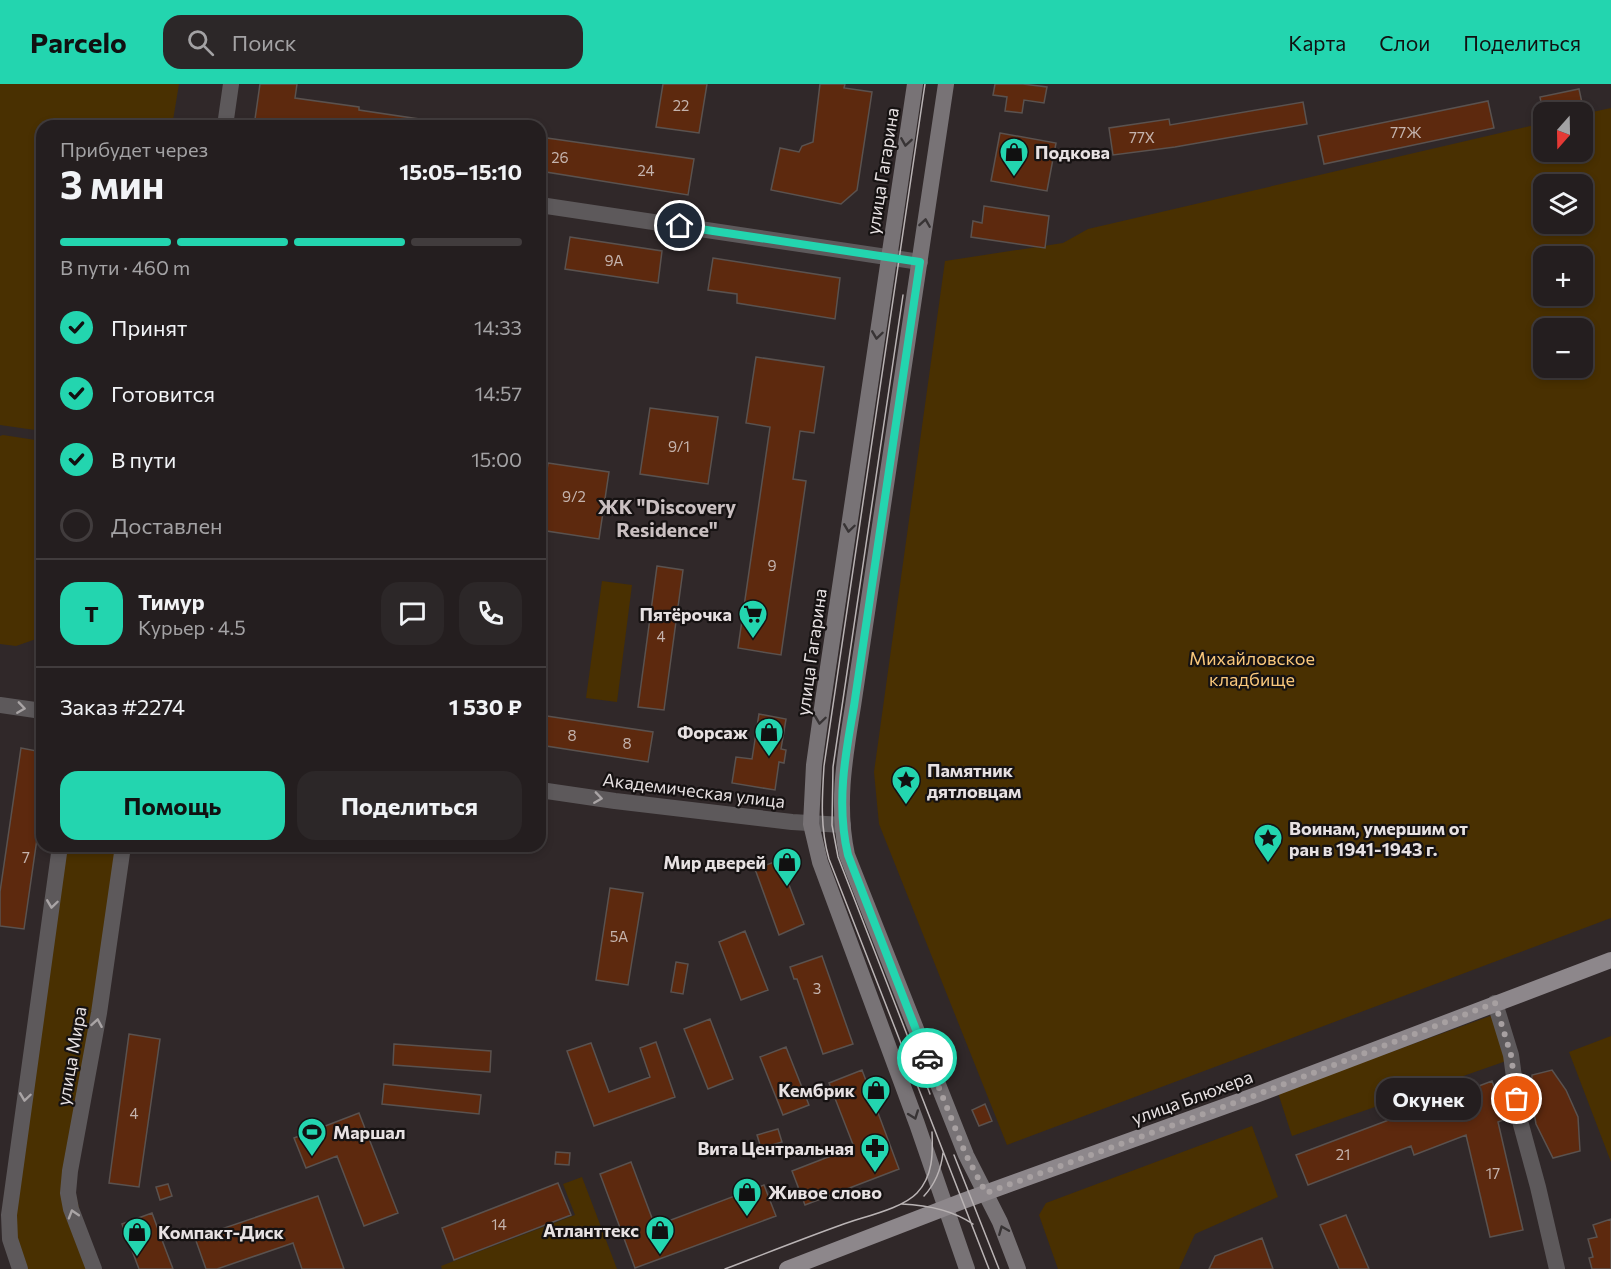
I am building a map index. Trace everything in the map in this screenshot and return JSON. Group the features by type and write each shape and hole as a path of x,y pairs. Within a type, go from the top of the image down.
{"main road":[{"name":"улица Гагарина","path":"915,84 820,722 814,765 811,824 820,862 917,1124 967,1269"},
{"path":"946,84 843,768 843,825 848,855 966,1155 1000,1222 1018,1269"},
{"name":"улица Блюхера","path":"786,1269 986,1193 1256,1095 1611,960"}],"street":[{"path":"226,120 231,84"},
{"path":"546,206 920,262"},
{"path":"0,705 36,710"},
{"name":"Академическая улица","path":"546,791 811,824 843,825"},
{"path":"20,1269 10,1239 9,1215 59,852"},
{"name":"улица Мира","path":"94,1269 71,1209 68,1193 99,1013 122,852"},
{"path":"1495,1003 1511,1055 1520,1121 1557,1269"}],"green space":[{"path":"0,84 179,84 173,120 36,120 36,430 0,425"},
{"name":"Михайловское кладбище","path":"1611,108 1611,918 1007,1145 879,824 874,772 945,261 1063,243 1088,229 1533,125 1533,162 1593,162 1593,112"},
{"path":"0,436 36,440 36,639 16,646 0,644"},
{"path":"602,581 632,585 617,702 586,698"},
{"path":"59,852 122,852 70,1171 94,1269 20,1269 10,1239"},
{"path":"1493,1015 1509,1060 1292,1136 1278,1093"},
{"path":"1611,1036 1611,1162 1569,1052"},
{"path":"1252,1126 1278,1197 1195,1234 1179,1269 1058,1269 1039,1215 1046,1203"},
{"path":"582,1177 617,1269 442,1269 441,1266 575,1215 563,1184"}],"building":[{"path":"260,84 297,84 295,98 359,107 359,110 419,119 419,120 255,120"},
{"path":"663,84 707,84 699,133 656,127"},
{"path":"820,84 845,84 844,88 872,92 857,190 841,204 771,190 780,148 799,152 802,146 813,142"},
{"path":"995,84 1047,87 1044,103 1024,100 1022,113 1005,111 1007,97 993,95"},
{"path":"1579,89 1582,102 1541,102 1540,97"},
{"path":"1488,101 1494,128 1324,164 1318,136"},
{"path":"1303,102 1307,124 1175,147 1113,155 1109,128 1169,119 1170,125"},
{"path":"1000,133 1056,143 1047,191 991,181"},
{"path":"546,138 694,159 688,195 546,172"},
{"path":"984,206 1049,216 1045,248 971,237 973,221 982,223"},
{"path":"570,237 662,251 658,283 565,269"},
{"path":"713,258 840,278 835,319 737,303 737,294 708,290"},
{"path":"756,357 824,367 814,433 800,431 793,479 806,481 781,655 738,648 770,427 746,423"},
{"path":"650,408 718,417 708,484 640,474"},
{"path":"548,463 609,472 599,539 546,531"},
{"path":"657,566 683,570 664,710 638,707"},
{"path":"759,714 786,719 781,749 786,750 784,763 779,762 775,790 732,783 736,757 752,759"},
{"path":"546,716 653,732 648,762 546,746"},
{"path":"21,748 36,751 36,846 24,929 0,926 0,892"},
{"path":"777,861 781,864 804,924 779,935 755,869"},
{"path":"610,888 643,893 628,985 596,980"},
{"path":"745,931 768,990 741,1000 719,942"},
{"path":"822,956 853,1044 823,1054 797,979 794,979 790,967"},
{"path":"676,962 688,964 683,994 671,992"},
{"path":"710,1019 733,1079 708,1089 684,1029"},
{"path":"129,1034 160,1039 139,1187 109,1183"},
{"path":"656,1042 675,1097 594,1126 567,1051 591,1043 609,1092 650,1077 640,1048"},
{"path":"394,1044 491,1051 490,1072 393,1065"},
{"path":"786,1047 809,1105 783,1115 760,1057"},
{"path":"862,1070 899,1169 805,1205 792,1171 854,1147 829,1083"},
{"path":"1552,1070 1566,1090 1578,1117 1580,1151 1553,1158 1536,1124 1531,1096 1532,1075"},
{"path":"1492,1081 1506,1119 1498,1122 1523,1230 1490,1237 1466,1135 1414,1155 1411,1146 1308,1185 1296,1155"},
{"path":"384,1084 481,1095 479,1114 382,1104"},
{"path":"985,1104 992,1121 979,1126 972,1110"},
{"path":"359,1113 398,1213 364,1226 337,1156 306,1168 294,1138"},
{"path":"778,1129 782,1142 761,1148 757,1135"},
{"path":"556,1152 570,1153 569,1165 555,1164"},
{"path":"631,1162 655,1226 764,1185 776,1216 635,1268 600,1174"},
{"path":"558,1183 571,1215 454,1260 442,1228"},
{"path":"168,1184 172,1196 160,1200 156,1187"},
{"path":"318,1196 344,1269 302,1269 293,1243 217,1269 206,1269 195,1238"},
{"path":"152,1213 173,1269 139,1269 122,1224"},
{"path":"1346,1215 1369,1269 1339,1269 1320,1225"},
{"path":"1611,1219 1611,1269 1592,1269 1589,1258 1593,1257 1588,1239 1597,1237 1593,1225"},
{"path":"1262,1238 1273,1269 1209,1269 1215,1256"}],"tram line":[{"path":"925,84 824,766 823,824 829,859 989,1269"},
{"path":"903,295 833,767 832,825 838,857 930,1094"},
{"path":"725,1269 826,1230 892,1208 910,1199 922,1186 929,1172 932,1132"},
{"path":"924,1196 937,1176 943,1153"},
{"path":"954,1155 999,1269"},
{"path":"902,1204 939,1209 973,1224"}],"way so far":[{"path":"927,1058 966,1155 986,1193 1256,1095 1495,1003 1511,1055 1517,1099"}],"place":[{"name":"Подкова","path":"1014,178"},
{"name":"Пятёрочка","path":"753,640"},
{"name":"Форсаж","path":"769,758"},
{"name":"Памятник дятловцам","path":"906,806"},
{"name":"Воинам, умершим от ран в 1941-1943 г.","path":"1268,864"},
{"name":"Мир дверей","path":"787,888"},
{"name":"Окунек","path":"1517,1099"},
{"name":"Кембрик","path":"876,1116"},
{"name":"Маршал","path":"312,1158"},
{"name":"Вита Центральная","path":"875,1174"},
{"name":"Живое слово","path":"747,1218"},
{"name":"Атланттекс","path":"660,1256"},
{"name":"Компакт-Диск","path":"137,1258"}],"district":[{"name":"ЖК \"Discovery Residence\"","path":"667,518"}],"route":[{"path":"680,226 920,262 843,768 842,796 844,840 848,855 927,1058"}]}
